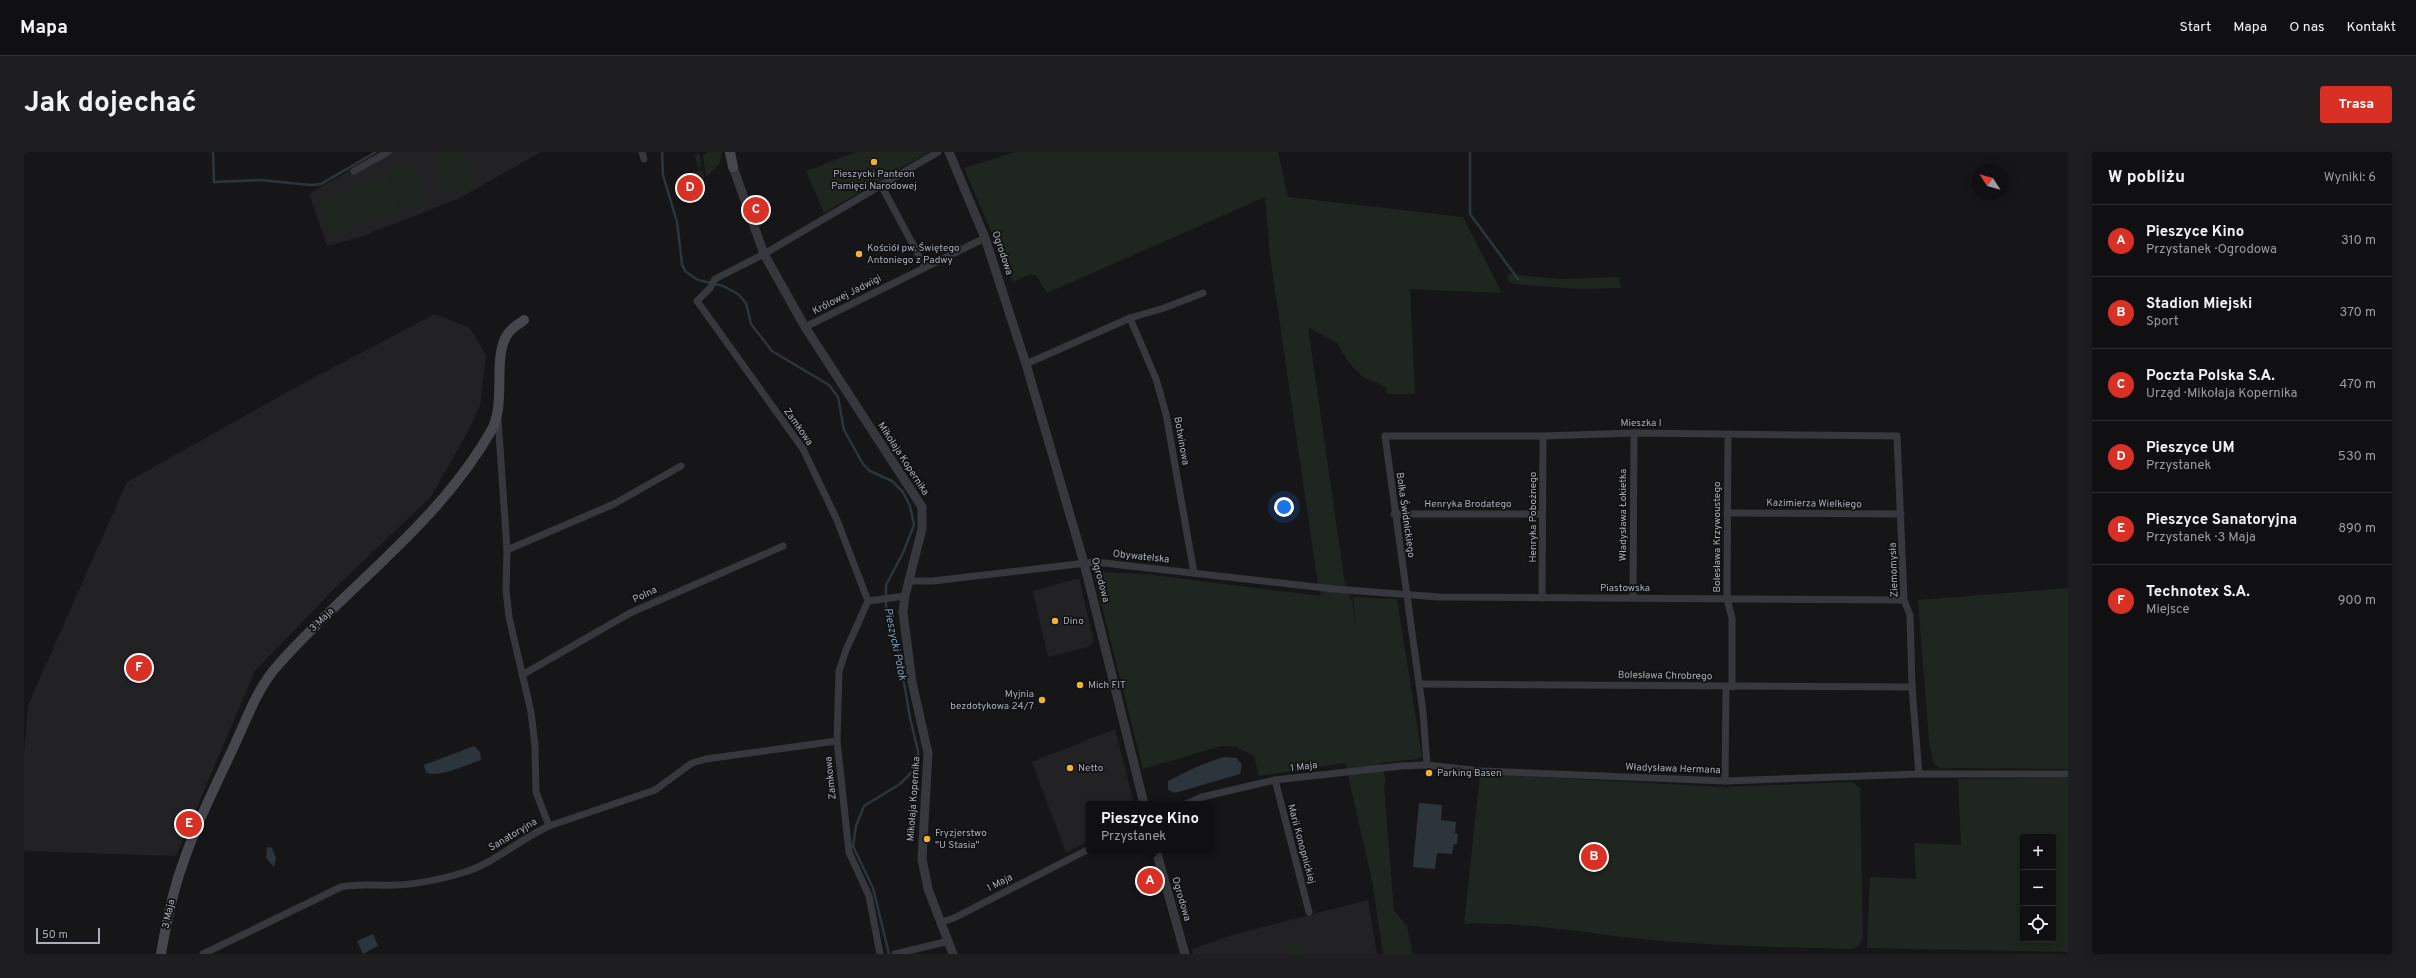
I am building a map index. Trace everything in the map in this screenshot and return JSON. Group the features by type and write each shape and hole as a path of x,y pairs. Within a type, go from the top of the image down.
{"main road":[{"path":"730,152 733,167"},
{"name":"3 Maja","path":"161,954 169,912 181,867 197,826 254,702 276,666 438,507 492,430 498,414 504,340 512,328 524,320"}],"street":[{"path":"354,171 388,152"},
{"path":"764,254 938,152"},
{"name":"Ogrodowa","path":"950,152 985,238 1026,364 1084,563 1143,801"},
{"name":"Mikołaja Kopernika","path":"733,167 764,254 805,327 922,507 922,529 905,596 903,612 908,655 928,753 922,860 928,889 942,922 953,954"},
{"path":"881,186 925,267"},
{"name":"Królowej Jadwigi","path":"805,327 985,238"},
{"name":"Zamkowa","path":"764,254 714,279 710,288 697,301 802,449 837,520 868,600 846,650 840,670 837,741 849,852 869,896 880,954"},
{"path":"1026,364 1130,318 1164,308 1203,293"},
{"name":"Botwinowa","path":"1130,318 1156,379 1166,414 1194,573"},
{"path":"498,414 507,550 506,590 509,617 533,729 536,792 548,826"},
{"name":"Mieszka I","path":"1385,436 1543,436 1634,433 1897,436"},
{"name":"Władysława Łokietka","path":"1633,598 1634,433"},
{"name":"Bolesława Krzywoustego","path":"1725,781 1732,618 1726,599 1728,434"},
{"name":"Bolka Świdnickiego","path":"1385,436 1394,514 1419,684 1427,765"},
{"name":"Henryka Pobożnego","path":"1542,598 1543,436"},
{"name":"Ziemomysła","path":"1897,436 1904,600 1910,615 1912,687 1919,774"},
{"path":"507,550 614,504 681,466"},
{"name":"Kazimierza Wielkiego","path":"1727,513 1901,514"},
{"name":"Henryka Brodatego","path":"1394,514 1542,514"},
{"name":"Polna","path":"522,674 630,613 783,546"},
{"name":"Obywatelska","path":"909,581 933,581 1096,562 1346,590"},
{"name":"Piastowska","path":"1346,590 1406,596 1904,600"},
{"path":"868,600 905,596"},
{"name":"Bolesława Chrobrego","path":"1419,684 1912,687"},
{"name":"Sanatoryjna","path":"203,954 341,887 355,884 409,884 466,872 494,859 534,832 655,790 692,763 706,759 837,741"},
{"name":"1 Maja","path":"1193,801 1202,797 1275,780 1401,766 1427,765"},
{"name":"Władysława Hermana","path":"1427,765 1481,771 1725,781 1919,774 2068,774"},
{"name":"Marii Konopnickiej","path":"1275,780 1309,912"},
{"name":"1 Maja","path":"942,922 954,918 1086,852"},
{"name":"Ogrodowa","path":"1157,853 1185,954"},
{"path":"895,954 949,941"}],"shaded area":[{"path":"381,152 541,152 458,199 360,237 327,246 309,194"},
{"path":"435,152 466,152 476,187 447,195"},
{"path":"707,152 722,152 719,164 706,177 703,155"},
{"path":"856,152 929,152 824,213 806,171"},
{"path":"1015,152 1278,152 1288,197 1463,217 1502,293 1410,289 1415,394 1387,394 1386,387 1363,377 1349,363 1337,343 1308,327 1345,584 1352,601 1357,632 1353,597 1397,599 1422,757 1418,759 1380,763 1386,780 1384,786 1394,911 1407,926 1413,954 1383,954 1372,880 1345,763 1259,776 1254,756 1234,746 1221,746 1143,769 1095,579 1099,572 1145,574 1321,596 1317,578 1270,256 1265,197 1047,293 1036,275 1031,274 1013,282 964,168"},
{"path":"699,153 702,166 699,167 699,171 703,170 704,179 694,187 690,186 685,175 698,171 695,154"},
{"path":"411,163 424,201 402,209 389,171"},
{"path":"389,175 401,210 329,235 317,200"},
{"path":"1507,274 1563,279 1619,277 1621,288 1579,289 1514,284 1509,282"},
{"path":"435,314 470,328 486,355 480,406 465,437 430,498 338,585 255,671 176,856 24,851 24,756 28,705 127,482 300,385"},
{"path":"1079,578 1094,642 1088,647 1048,657 1033,591"},
{"path":"2068,588 2068,769 1939,768 1934,764 1929,742 1918,600"},
{"path":"1115,729 1133,801 1086,801 1086,843 1066,853 1032,762"},
{"path":"474,746 480,752 481,760 444,773 430,774 426,772 424,765"},
{"path":"1223,757 1237,758 1242,765 1240,774 1175,793 1168,790 1168,781 1196,767"},
{"path":"1480,774 1724,787 1852,782 1860,788 1863,937 1858,947 1851,949 1776,947 1651,940 1511,924 1464,924"},
{"path":"2068,778 2068,952 1867,948 1870,877 1916,879 1914,843 1961,845 1958,779"},
{"path":"1419,803 1442,805 1441,820 1456,822 1455,833 1458,834 1457,844 1454,844 1452,854 1437,853 1435,869 1413,867"},
{"path":"267,847 272,848 276,858 274,867 266,858"},
{"path":"1368,900 1377,954 1193,954 1192,949 1232,935"},
{"path":"373,934 378,946 363,954 357,941"},
{"path":"1289,943 1301,945 1308,954 1285,954 1285,945"}],"waterway":[{"path":"213,152 214,182 261,180 310,185 321,184 376,152"},
{"name":"Pieszycki Potok","path":"662,152 663,175 677,222 682,264 685,271 698,280 723,286 738,294 746,303 751,324 772,351 829,385 838,397 844,430 863,464 870,471 892,481 903,492 910,506 914,525 903,553 886,585 886,607 898,647 910,718 918,751 918,766 900,784 864,806 856,826 853,846 873,888 889,954"},
{"path":"1470,152 1470,214 1518,279"}],"place":[{"name":"Pieszycki Panteon Pamięci Narodowej","path":"874,162"},
{"name":"Pieszyce UM","path":"690,188"},
{"name":"Poczta Polska S.A.","path":"756,210"},
{"name":"Kościół pw. Świętego Antoniego z Padwy","path":"859,254"},
{"name":"Dino","path":"1055,621"},
{"name":"Technotex S.A.","path":"139,668"},
{"name":"Mich FIT","path":"1080,685"},
{"name":"Myjnia bezdotykowa 24/7","path":"1042,700"},
{"name":"Netto","path":"1070,768"},
{"name":"Parking Basen","path":"1429,773"},
{"name":"Pieszyce Sanatoryjna","path":"189,824"},
{"name":"Fryzjerstwo \"U Stasia\"","path":"927,839"},
{"name":"Stadion Miejski","path":"1594,857"},
{"name":"Pieszyce Kino","path":"1150,881"}]}
